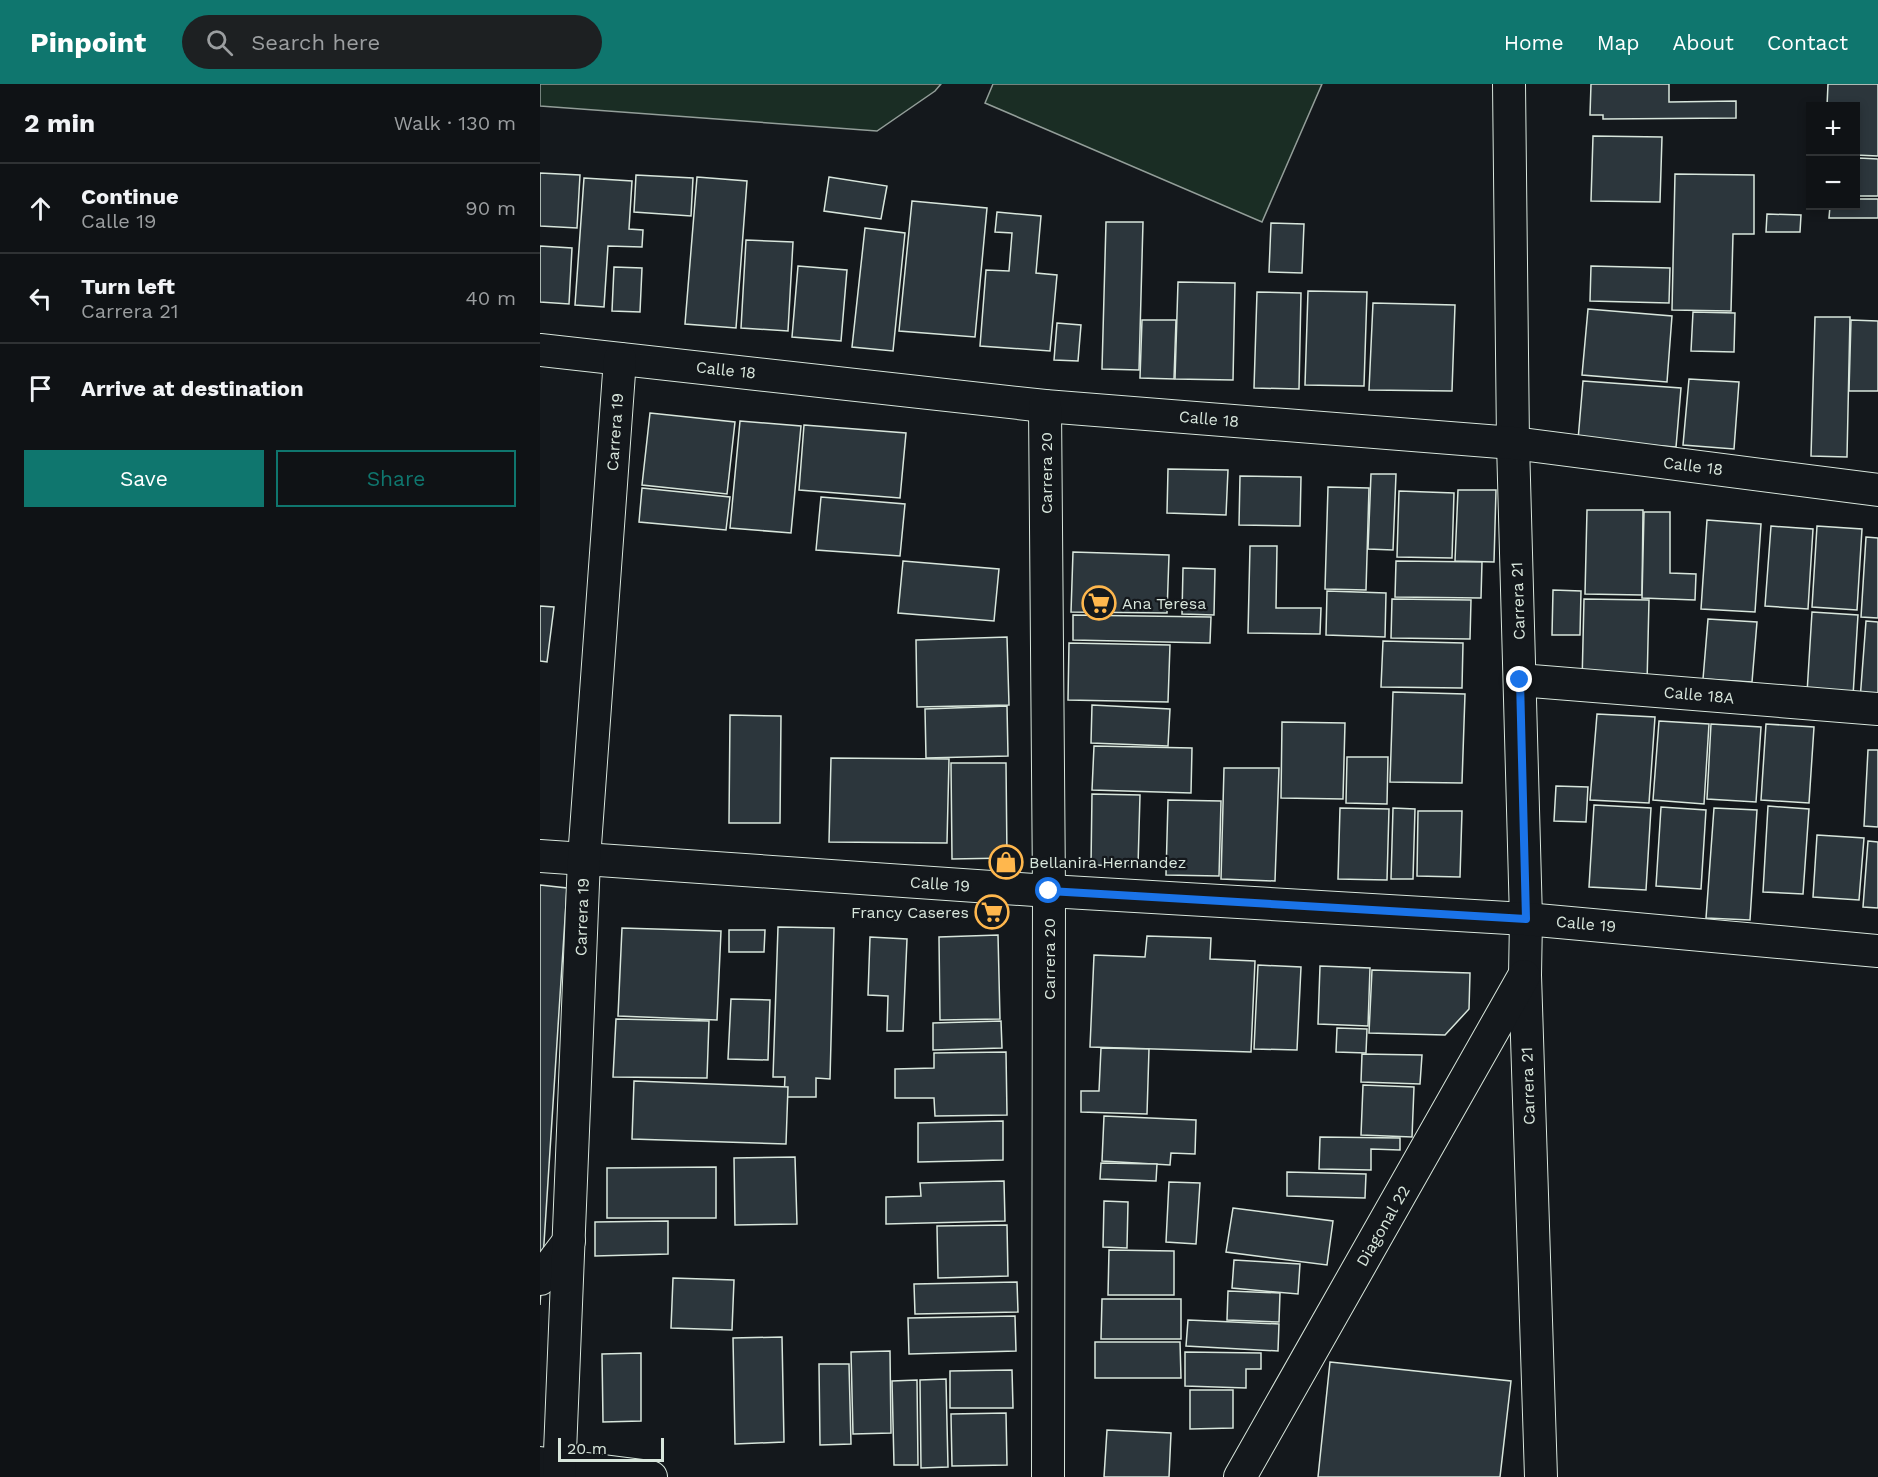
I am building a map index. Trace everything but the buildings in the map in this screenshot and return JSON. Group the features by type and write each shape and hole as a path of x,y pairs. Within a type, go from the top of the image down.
{"street":[{"name":"Carrera 21","path":"1509,84 1513,443 1526,919 1525,975 1541,1477"},
{"name":"Calle 18","path":"540,350 1045,406 1513,443 1878,490"},
{"name":"Carrera 19","path":"553,1469 569,1241 585,859 620,359"},
{"name":"Carrera 20","path":"1045,406 1049,891 1048,1477"},
{"name":"Calle 18A","path":"1520,680 1878,709"},
{"name":"Calle 19","path":"540,856 1049,891 1526,919 1878,951"},
{"name":"Diagonal 22","path":"1240,1477 1525,975"},
{"path":"540,1279 569,1241"},
{"path":"553,1469 651,1477"}],"green space":[{"path":"540,84 941,84 935,91 877,131 540,106"},
{"path":"993,84 1322,84 1262,222 985,103"}],"place":[{"name":"Ana Teresa","path":"1099,603"},
{"name":"Bellanira Hernandez","path":"1006,862"},
{"name":"Francy Caseres","path":"992,912"}],"route":[{"path":"1049,891 1526,919 1520,680"}]}
